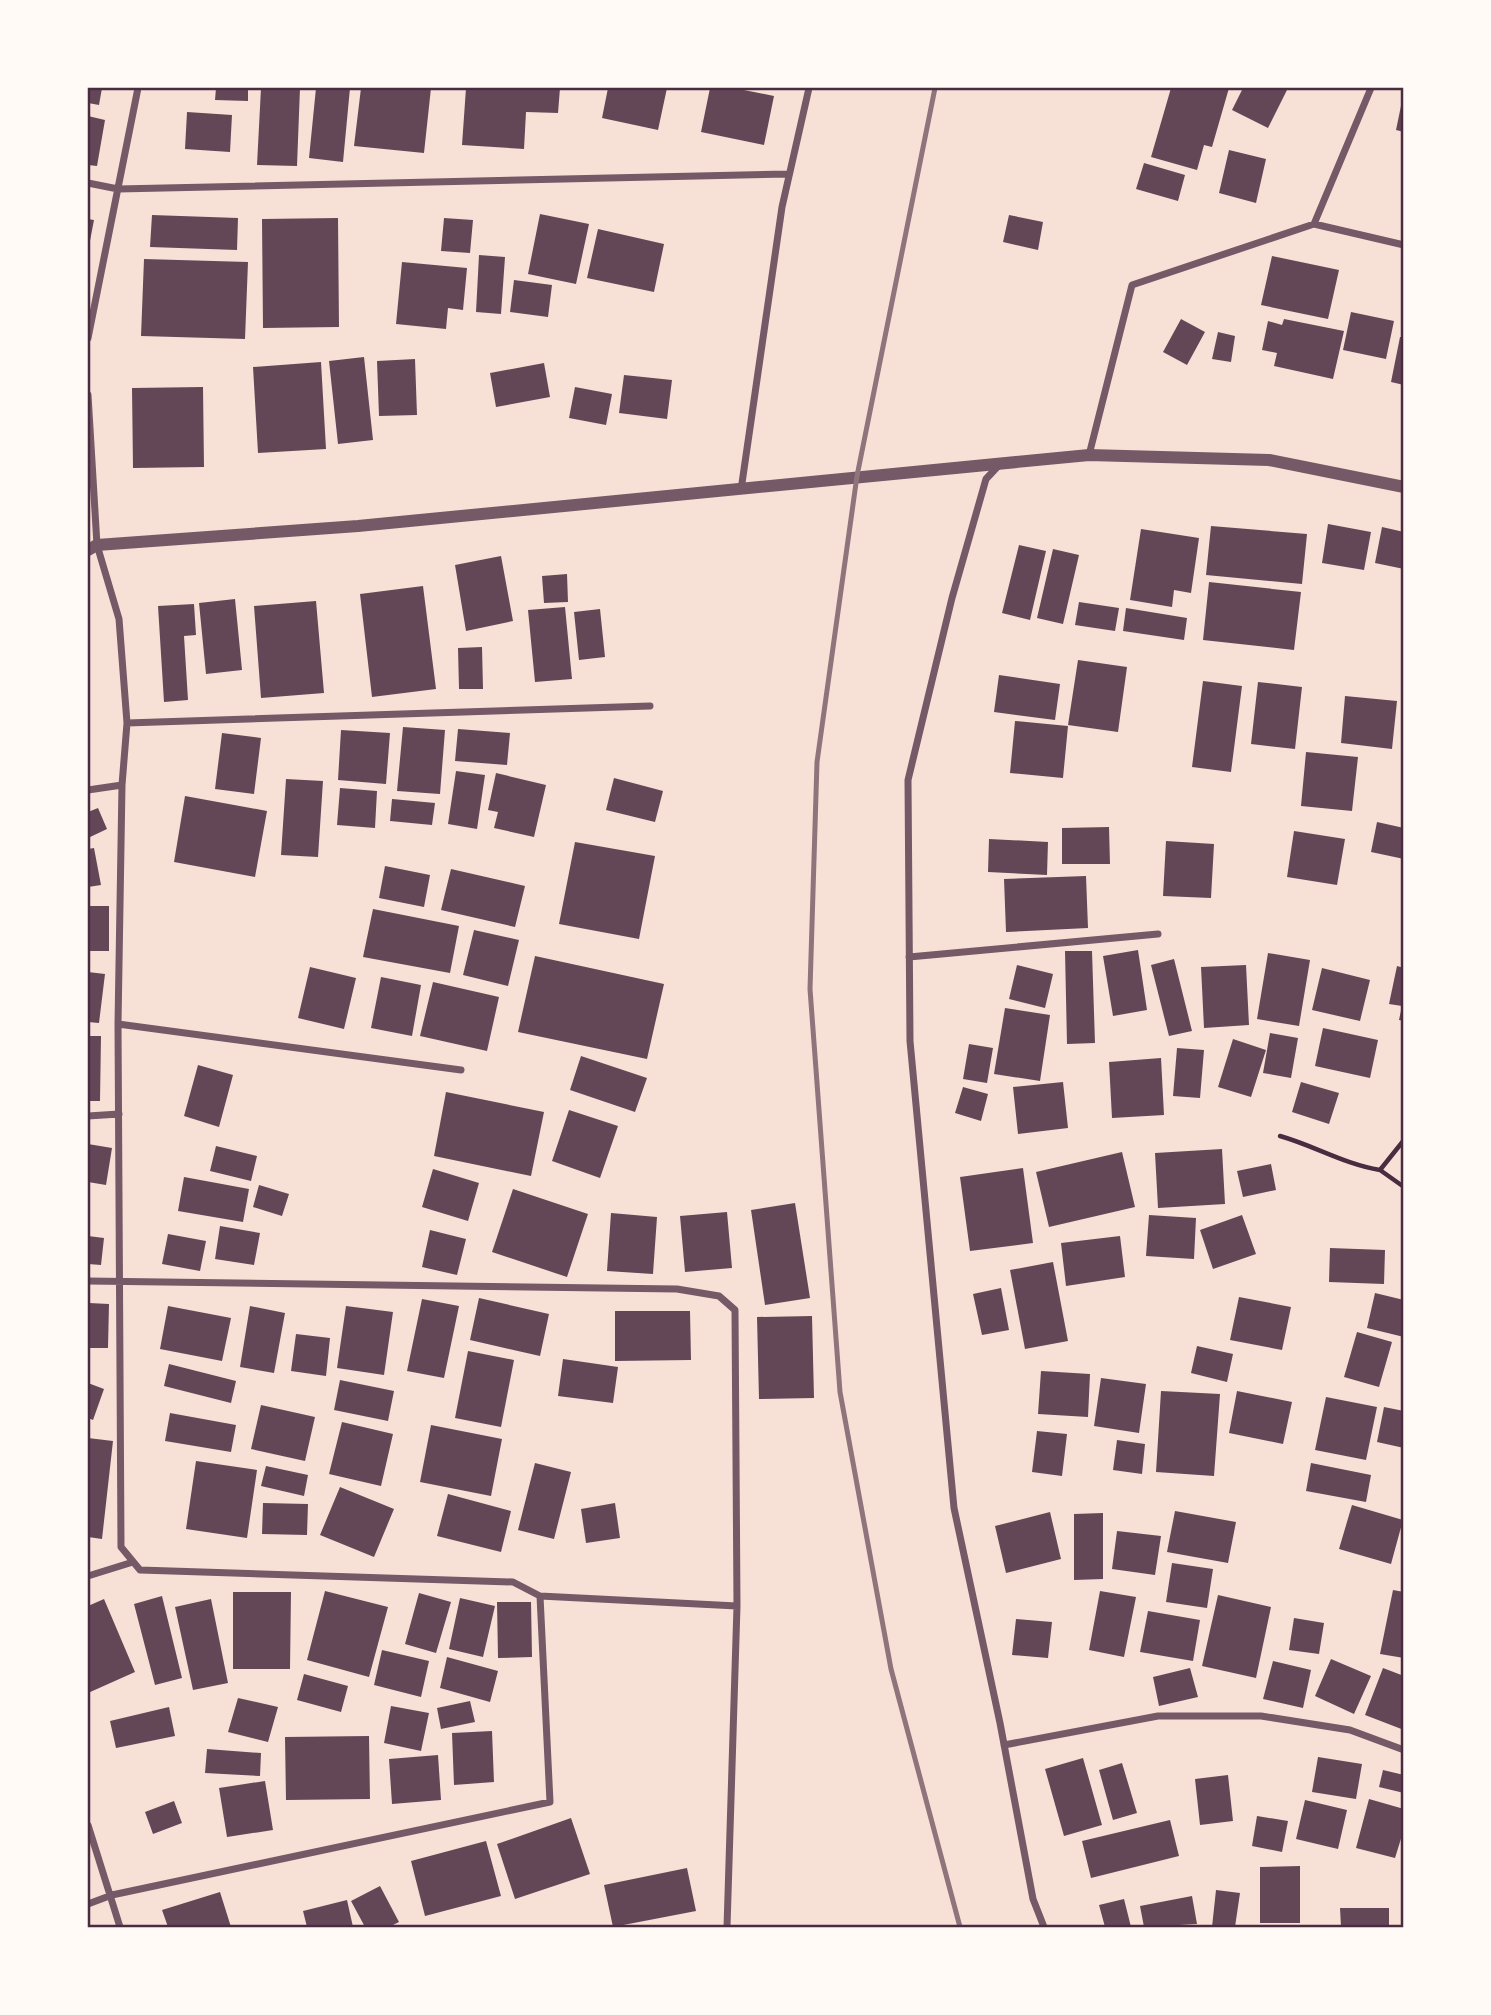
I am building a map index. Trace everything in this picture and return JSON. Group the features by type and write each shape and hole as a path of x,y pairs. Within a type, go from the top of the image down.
{"street":[{"path":"88,338 138,88"},
{"path":"741,490 782,206 809,88"},
{"path":"1314,224 1371,88"},
{"path":"88,183 118,189 789,174"},
{"path":"1089,454 1132,285 1314,224 1404,245"},
{"path":"88,395 92,548 119,619 127,723 122,785 118,1024 121,1548 140,1570 513,1582 540,1595 737,1606"},
{"path":"92,548 741,490 1089,454 1269,460 1404,487"},
{"path":"1001,464 986,479 982,492 952,598 908,780 910,1041 954,1508 1033,1899 1044,1927"},
{"path":"127,723 650,706"},
{"path":"88,790 122,785"},
{"path":"909,957 1158,934"},
{"path":"118,1024 461,1070"},
{"path":"88,1116 119,1114"},
{"path":"88,1281 677,1289 719,1297 735,1310 737,1606 727,1927"},
{"path":"88,1576 133,1562"},
{"path":"88,1904 112,1895 550,1802 540,1595"},
{"path":"1004,1745 1158,1716 1248,1716 1350,1730 1404,1750"},
{"path":"88,1825 120,1927"}],"path":[{"path":"1280,1136 1316,1146 1350,1165 1380,1170 1404,1187"},
{"path":"1380,1170 1404,1140"}],"building":[{"path":"88,88 102,88 99,105 88,103"},
{"path":"216,88 248,88 248,101 215,100"},
{"path":"261,88 300,88 297,166 257,165"},
{"path":"316,88 350,88 343,162 309,158"},
{"path":"361,88 431,88 424,153 354,146"},
{"path":"466,88 560,88 558,113 526,112 524,149 462,145"},
{"path":"608,88 667,88 658,130 602,118"},
{"path":"710,88 734,88 774,96 764,145 701,132"},
{"path":"1171,88 1229,88 1212,147 1204,145 1197,170 1151,157"},
{"path":"1243,88 1288,88 1268,128 1232,110"},
{"path":"1404,101 1404,132 1396,130"},
{"path":"187,112 232,115 230,152 185,149"},
{"path":"88,116 105,120 97,166 88,165"},
{"path":"1229,150 1266,159 1256,203 1219,193"},
{"path":"1144,163 1185,175 1178,201 1136,189"},
{"path":"540,214 589,224 576,284 528,274"},
{"path":"152,215 238,218 237,250 150,247"},
{"path":"1009,215 1043,222 1038,250 1003,242"},
{"path":"338,218 339,327 263,328 262,219"},
{"path":"444,218 473,220 470,253 441,251"},
{"path":"88,219 94,220 89,246 88,245"},
{"path":"598,229 664,244 654,292 587,278"},
{"path":"479,255 505,257 501,314 476,312"},
{"path":"1272,256 1339,270 1328,319 1261,305"},
{"path":"144,259 248,262 245,339 141,336"},
{"path":"402,262 467,268 463,310 448,308 446,329 396,324"},
{"path":"514,280 552,285 548,317 510,312"},
{"path":"1351,312 1394,321 1386,359 1343,350"},
{"path":"1181,319 1205,332 1187,365 1163,352"},
{"path":"1284,319 1344,331 1333,379 1274,366 1277,353 1262,350 1268,321 1282,325"},
{"path":"1218,332 1235,336 1231,362 1212,359"},
{"path":"1400,337 1404,337 1404,385 1391,382"},
{"path":"364,357 373,440 338,444 329,361"},
{"path":"415,359 417,415 379,416 377,361"},
{"path":"321,362 326,449 258,453 253,367"},
{"path":"544,363 550,397 496,407 490,373"},
{"path":"624,375 672,380 667,419 619,413"},
{"path":"203,387 204,467 133,468 132,388"},
{"path":"575,387 612,394 606,425 569,418"},
{"path":"1328,524 1371,532 1364,570 1322,563"},
{"path":"1211,526 1307,534 1302,584 1206,575"},
{"path":"1382,527 1404,532 1404,569 1375,563"},
{"path":"1141,529 1199,538 1191,593 1174,590 1172,607 1130,600"},
{"path":"1019,545 1046,551 1030,620 1002,613"},
{"path":"1053,549 1079,555 1063,624 1037,618"},
{"path":"501,556 513,621 466,631 455,565"},
{"path":"567,574 568,602 544,603 542,576"},
{"path":"1209,582 1301,592 1294,650 1203,640"},
{"path":"423,586 436,689 372,697 360,594"},
{"path":"235,599 242,670 206,674 199,603"},
{"path":"316,601 324,693 261,698 254,606"},
{"path":"1079,602 1119,608 1115,631 1075,625"},
{"path":"194,604 196,635 184,636 188,700 164,702 158,606"},
{"path":"565,607 572,679 535,682 528,610"},
{"path":"1126,608 1187,618 1184,640 1123,631"},
{"path":"600,609 605,657 579,660 574,612"},
{"path":"482,647 483,689 459,689 458,648"},
{"path":"1078,660 1127,667 1118,732 1068,725"},
{"path":"999,675 1060,684 1055,720 994,712"},
{"path":"1203,681 1242,686 1231,772 1192,767"},
{"path":"1258,682 1302,687 1295,749 1251,744"},
{"path":"1345,696 1397,701 1392,749 1341,743"},
{"path":"1015,721 1068,726 1063,778 1010,773"},
{"path":"403,727 445,730 440,794 397,791"},
{"path":"458,729 510,733 507,765 455,761"},
{"path":"341,730 390,733 386,784 338,780"},
{"path":"222,733 261,738 254,794 215,789"},
{"path":"1306,752 1358,757 1352,811 1301,806"},
{"path":"456,771 485,775 477,829 448,824"},
{"path":"496,773 546,785 534,837 494,828 498,812 488,810"},
{"path":"614,778 663,791 655,822 606,810"},
{"path":"286,779 323,781 318,857 281,855"},
{"path":"340,788 377,791 375,828 337,825"},
{"path":"185,796 267,811 255,877 174,862"},
{"path":"392,799 435,803 432,825 390,821"},
{"path":"98,808 107,829 88,838 88,812"},
{"path":"1377,822 1404,828 1404,859 1371,852"},
{"path":"1109,827 1110,864 1062,864 1062,828"},
{"path":"1294,831 1345,839 1337,885 1287,877"},
{"path":"989,839 1048,842 1047,875 988,872"},
{"path":"1166,841 1214,844 1211,898 1163,896"},
{"path":"575,842 655,856 639,939 559,924"},
{"path":"94,848 101,885 88,887 88,849"},
{"path":"385,866 430,875 424,907 379,898"},
{"path":"451,869 525,886 515,927 441,910"},
{"path":"1086,876 1088,928 1006,932 1004,879"},
{"path":"88,906 109,906 109,951 88,951"},
{"path":"373,909 459,926 450,973 363,957"},
{"path":"474,930 519,940 508,986 463,975"},
{"path":"1138,950 1147,1010 1113,1016 1103,956"},
{"path":"1065,951 1092,951 1095,1043 1067,1044"},
{"path":"1268,953 1310,960 1299,1026 1257,1019"},
{"path":"535,956 664,984 647,1059 518,1032"},
{"path":"1174,959 1192,1031 1169,1036 1151,965"},
{"path":"1017,965 1053,974 1045,1008 1009,999"},
{"path":"1246,965 1249,1025 1204,1028 1201,967"},
{"path":"1397,966 1404,968 1404,1021 1399,1020 1402,1006 1389,1004"},
{"path":"310,967 356,978 344,1029 298,1018"},
{"path":"1322,968 1370,980 1360,1021 1312,1010"},
{"path":"88,972 105,974 99,1023 88,1022"},
{"path":"381,977 421,985 412,1036 371,1028"},
{"path":"433,982 499,997 487,1051 420,1036"},
{"path":"1005,1008 1050,1015 1040,1081 994,1074"},
{"path":"1323,1028 1378,1040 1370,1078 1315,1066"},
{"path":"1270,1033 1298,1038 1291,1078 1263,1073"},
{"path":"88,1036 101,1036 100,1101 88,1101"},
{"path":"1233,1039 1266,1050 1251,1097 1218,1087"},
{"path":"969,1044 993,1048 987,1083 963,1079"},
{"path":"1177,1048 1204,1050 1200,1098 1173,1096"},
{"path":"581,1056 647,1078 635,1112 570,1090"},
{"path":"1161,1058 1164,1115 1112,1118 1109,1062"},
{"path":"198,1065 233,1075 219,1127 184,1116"},
{"path":"1063,1082 1068,1128 1018,1134 1013,1087"},
{"path":"1301,1082 1339,1093 1329,1124 1292,1112"},
{"path":"963,1087 988,1094 981,1121 955,1113"},
{"path":"446,1092 544,1112 531,1176 434,1156"},
{"path":"569,1110 618,1126 600,1178 552,1161"},
{"path":"88,1144 112,1148 106,1185 88,1182"},
{"path":"216,1146 257,1156 251,1181 210,1171"},
{"path":"1222,1149 1225,1204 1158,1208 1155,1153"},
{"path":"1122,1152 1135,1207 1049,1227 1036,1172"},
{"path":"1271,1164 1276,1190 1243,1197 1237,1171"},
{"path":"1023,1168 1033,1243 970,1251 960,1177"},
{"path":"433,1169 479,1183 468,1221 422,1207"},
{"path":"184,1177 249,1189 243,1222 178,1211"},
{"path":"259,1185 289,1194 282,1216 253,1207"},
{"path":"513,1189 588,1214 567,1277 492,1252"},
{"path":"795,1203 810,1298 765,1305 751,1210"},
{"path":"727,1212 732,1268 685,1272 680,1216"},
{"path":"611,1213 657,1217 653,1274 607,1271"},
{"path":"1149,1215 1196,1218 1194,1259 1146,1256"},
{"path":"1242,1215 1256,1254 1213,1269 1200,1230"},
{"path":"220,1226 260,1233 254,1265 215,1259"},
{"path":"430,1230 466,1239 457,1275 422,1267"},
{"path":"168,1234 206,1241 200,1271 162,1264"},
{"path":"88,1236 104,1238 101,1265 88,1264"},
{"path":"1120,1236 1125,1277 1066,1286 1061,1243"},
{"path":"1330,1248 1385,1250 1384,1284 1329,1282"},
{"path":"1053,1262 1068,1341 1025,1349 1010,1270"},
{"path":"1001,1288 1009,1330 982,1335 973,1294"},
{"path":"1375,1293 1404,1300 1404,1337 1367,1328"},
{"path":"1239,1297 1291,1307 1282,1350 1230,1340"},
{"path":"479,1298 549,1314 540,1356 470,1340"},
{"path":"422,1299 459,1306 444,1378 407,1371"},
{"path":"89,1303 109,1304 108,1348 88,1348"},
{"path":"168,1306 231,1318 222,1361 160,1349"},
{"path":"250,1306 285,1313 274,1373 240,1367"},
{"path":"346,1306 393,1312 384,1375 337,1368"},
{"path":"615,1311 690,1311 691,1360 615,1361"},
{"path":"812,1316 814,1398 759,1399 757,1317"},
{"path":"1357,1332 1392,1342 1379,1387 1344,1377"},
{"path":"296,1334 330,1338 326,1376 291,1371"},
{"path":"1197,1346 1233,1354 1227,1382 1191,1373"},
{"path":"468,1351 514,1360 501,1427 455,1418"},
{"path":"563,1359 618,1367 613,1403 558,1396"},
{"path":"169,1364 236,1381 231,1403 164,1386"},
{"path":"1041,1371 1090,1374 1088,1417 1038,1414"},
{"path":"1101,1378 1146,1384 1139,1433 1094,1426"},
{"path":"340,1380 394,1391 388,1421 334,1410"},
{"path":"88,1383 104,1389 93,1420 88,1418"},
{"path":"1161,1391 1220,1394 1214,1476 1156,1472"},
{"path":"1237,1391 1292,1402 1283,1444 1229,1433"},
{"path":"1326,1397 1377,1407 1366,1460 1315,1450"},
{"path":"261,1405 315,1417 305,1461 251,1449"},
{"path":"1384,1407 1404,1411 1404,1448 1377,1442"},
{"path":"170,1413 236,1425 231,1452 165,1441"},
{"path":"342,1422 393,1434 381,1486 329,1474"},
{"path":"431,1425 502,1439 491,1496 420,1482"},
{"path":"1037,1431 1067,1434 1062,1476 1032,1472"},
{"path":"88,1438 113,1441 102,1539 88,1537"},
{"path":"1117,1440 1145,1444 1142,1474 1113,1470"},
{"path":"196,1461 257,1470 247,1538 186,1529"},
{"path":"535,1463 571,1472 554,1539 518,1530"},
{"path":"1311,1463 1371,1475 1366,1502 1306,1491"},
{"path":"266,1466 308,1475 304,1496 261,1486"},
{"path":"340,1487 394,1509 374,1557 320,1535"},
{"path":"448,1494 511,1511 501,1552 437,1536"},
{"path":"263,1503 308,1504 307,1535 262,1534"},
{"path":"615,1503 620,1538 586,1543 581,1509"},
{"path":"1352,1505 1403,1520 1391,1564 1339,1549"},
{"path":"1175,1511 1236,1522 1228,1563 1167,1552"},
{"path":"1050,1512 1061,1559 1006,1573 995,1526"},
{"path":"1103,1513 1103,1579 1074,1580 1074,1514"},
{"path":"1117,1531 1161,1536 1155,1575 1112,1569"},
{"path":"1172,1563 1213,1569 1207,1608 1166,1602"},
{"path":"1393,1590 1404,1592 1404,1658 1380,1654"},
{"path":"325,1591 388,1607 369,1677 307,1660"},
{"path":"1100,1591 1136,1597 1124,1657 1089,1650"},
{"path":"233,1592 291,1592 290,1669 233,1669"},
{"path":"419,1593 451,1602 436,1653 405,1644"},
{"path":"1218,1595 1271,1607 1256,1678 1202,1666"},
{"path":"162,1596 182,1678 155,1685 134,1604"},
{"path":"460,1598 495,1606 483,1657 449,1649"},
{"path":"104,1599 135,1672 88,1693 88,1606"},
{"path":"211,1599 228,1683 193,1690 175,1607"},
{"path":"497,1602 531,1602 532,1657 498,1658"},
{"path":"1148,1611 1200,1620 1193,1661 1140,1652"},
{"path":"1294,1618 1324,1623 1319,1654 1289,1650"},
{"path":"1016,1619 1052,1622 1048,1658 1012,1655"},
{"path":"382,1650 429,1661 421,1697 374,1685"},
{"path":"447,1657 498,1671 490,1702 440,1688"},
{"path":"1331,1659 1371,1676 1354,1714 1315,1696"},
{"path":"1273,1661 1311,1670 1303,1708 1263,1699"},
{"path":"1190,1668 1198,1697 1159,1706 1153,1677"},
{"path":"1383,1668 1404,1676 1404,1730 1365,1715"},
{"path":"304,1674 348,1686 341,1712 297,1700"},
{"path":"238,1698 278,1707 268,1742 228,1732"},
{"path":"470,1701 475,1722 441,1729 437,1708"},
{"path":"391,1706 429,1713 421,1751 384,1743"},
{"path":"169,1707 175,1736 116,1748 110,1721"},
{"path":"492,1731 494,1782 454,1785 452,1733"},
{"path":"369,1736 370,1799 286,1800 285,1737"},
{"path":"207,1749 261,1753 260,1776 205,1773"},
{"path":"438,1755 441,1800 392,1804 389,1759"},
{"path":"1318,1757 1362,1764 1356,1799 1312,1792"},
{"path":"1083,1758 1102,1825 1064,1836 1045,1769"},
{"path":"1122,1763 1137,1813 1113,1820 1099,1770"},
{"path":"1383,1770 1404,1775 1404,1793 1379,1787"},
{"path":"1228,1775 1233,1821 1200,1825 1195,1779"},
{"path":"265,1781 273,1830 227,1837 219,1788"},
{"path":"1369,1799 1404,1809 1404,1829 1395,1858 1356,1848"},
{"path":"1305,1800 1347,1810 1338,1849 1296,1839"},
{"path":"174,1801 182,1823 153,1834 145,1812"},
{"path":"1257,1816 1288,1821 1282,1852 1252,1846"},
{"path":"571,1818 590,1874 515,1899 497,1844"},
{"path":"1170,1820 1179,1856 1091,1878 1082,1841"},
{"path":"486,1841 501,1896 425,1916 411,1861"},
{"path":"1300,1866 1300,1923 1260,1923 1260,1867"},
{"path":"687,1868 696,1911 613,1927 604,1885"},
{"path":"380,1886 399,1922 389,1927 365,1927 351,1901"},
{"path":"1216,1890 1240,1893 1235,1927 1212,1927"},
{"path":"220,1892 231,1927 168,1927 162,1910"},
{"path":"1192,1896 1197,1924 1144,1927 1140,1906"},
{"path":"1124,1899 1131,1927 1105,1927 1099,1905"},
{"path":"347,1900 353,1927 307,1927 303,1911"},
{"path":"1340,1908 1389,1908 1389,1927 1341,1927"}],"railway":[{"path":"935,88 857,476 817,762 810,989 840,1392 891,1669 960,1927"}]}
